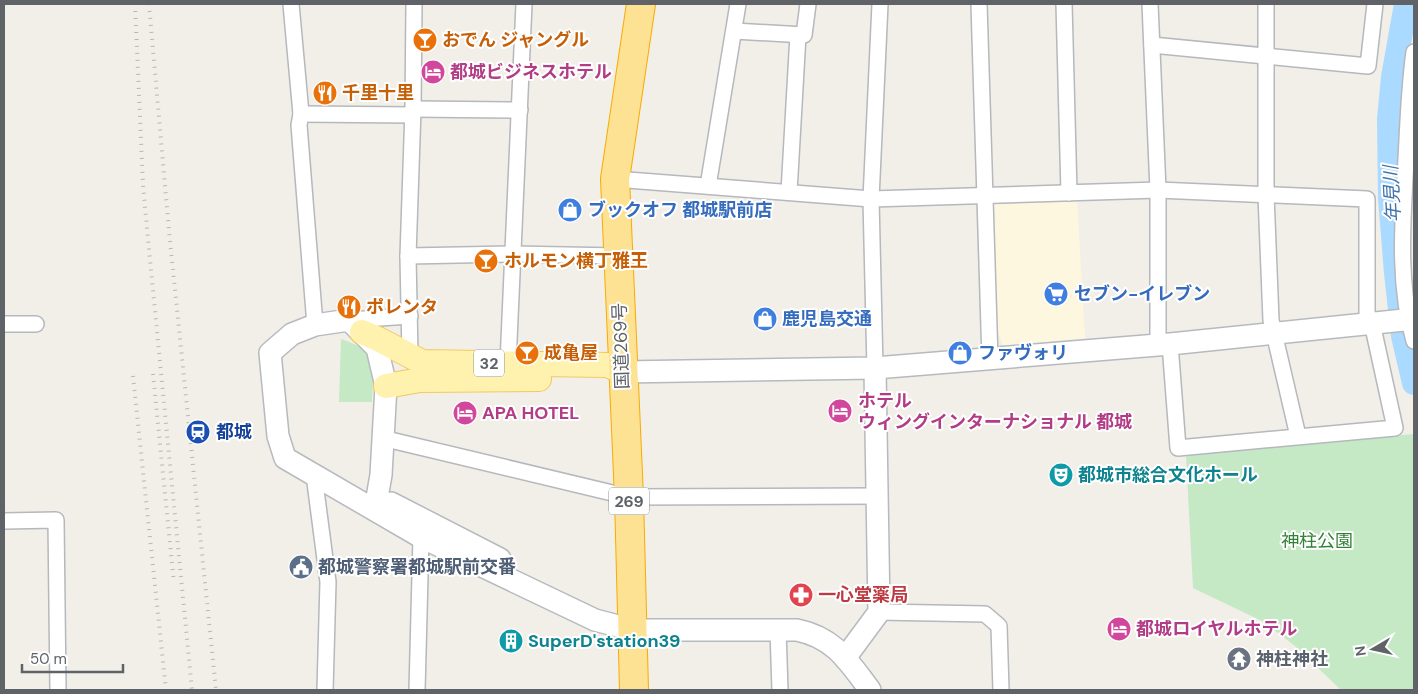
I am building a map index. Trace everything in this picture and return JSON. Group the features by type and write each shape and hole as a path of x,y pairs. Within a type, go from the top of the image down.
{"highway":[{"name":"国道269号","path":"634,690 629,497 615,179 641,4"}],"main road":[{"name":"32","path":"355,326 422,362 608,365 622,372"},
{"name":"32","path":"386,386 420,380 608,378 622,372"}],"street":[{"path":"290,4 301,114 299,125 315,325"},
{"path":"410,356 408,256 413,112 414,4"},
{"path":"508,363 524,4"},
{"path":"708,186 738,4"},
{"path":"734,31 804,35 808,4"},
{"path":"845,658 879,612 876,368 871,199 880,4"},
{"path":"979,4 990,360"},
{"path":"1064,4 1069,193"},
{"path":"615,179 871,199 1158,190 1367,199 1367,313 1372,323 1395,428 1178,448 1164,345 1158,190 1150,4"},
{"path":"1266,4 1266,195 1270,320 1298,436"},
{"path":"1152,45 1368,66 1375,4"},
{"path":"789,192 798,35"},
{"path":"1414,52 1409,199 1403,265 1414,341"},
{"path":"301,114 520,110"},
{"path":"408,256 513,254 618,256"},
{"path":"410,316 355,326 315,325 292,334 270,353 278,436 286,458 314,476 376,503 598,609 633,630"},
{"path":"622,372 876,368 1164,345 1411,320"},
{"path":"4,324 36,324"},
{"path":"355,326 376,348 386,386 381,475 376,503"},
{"path":"382,438 629,497 878,496"},
{"path":"314,476 328,582 326,690"},
{"path":"376,503 421,537 595,620 633,630 797,630 811,633 829,642 845,658 870,690"},
{"path":"4,521 56,520 58,690"},
{"path":"417,690 421,537"},
{"path":"879,612 985,614 999,626 1001,690"},
{"path":"778,630 780,690"}],"shaded area":[{"path":"1077,199 1085,338 1003,346 998,332 997,308 994,296 990,207 997,201"}],"green space":[{"path":"341,339 360,347 371,357 374,370 372,402 339,402"},
{"name":"神柱公園","path":"1414,434 1414,690 1341,690 1295,646 1264,622 1193,588 1186,455"}],"waterway":[{"name":"年見川","path":"1406,4 1393,77 1389,119 1390,198 1403,336 1414,383"}],"railway":[{"path":"135,4 143,185 192,690"},
{"path":"149,4 169,231 216,690"},
{"path":"153,374 174,583"},
{"path":"133,376 166,690"}],"place":[{"name":"おでん ジャングル","path":"425,40"},
{"name":"都城ビジネスホテル","path":"433,72"},
{"name":"千里十里","path":"325,93"},
{"name":"ブックオフ 都城駅前店","path":"570,210"},
{"name":"ホルモン横丁雅王","path":"486,261"},
{"name":"セブン-イレブン","path":"1056,294"},
{"name":"ポレンタ","path":"349,307"},
{"name":"鹿児島交通","path":"765,319"},
{"name":"成亀屋","path":"527,353"},
{"name":"ファヴォリ","path":"960,353"},
{"name":"ホテル ウィングインターナショナル 都城","path":"840,411"},
{"name":"APA HOTEL","path":"465,413"},
{"name":"都城","path":"198,432"},
{"name":"都城市総合文化ホール","path":"1061,475"},
{"name":"都城警察署都城駅前交番","path":"301,567"},
{"name":"一心堂薬局","path":"801,595"},
{"name":"都城ロイヤルホテル","path":"1119,629"},
{"name":"SuperD'station39","path":"511,641"},
{"name":"神柱神社","path":"1239,659"}]}
